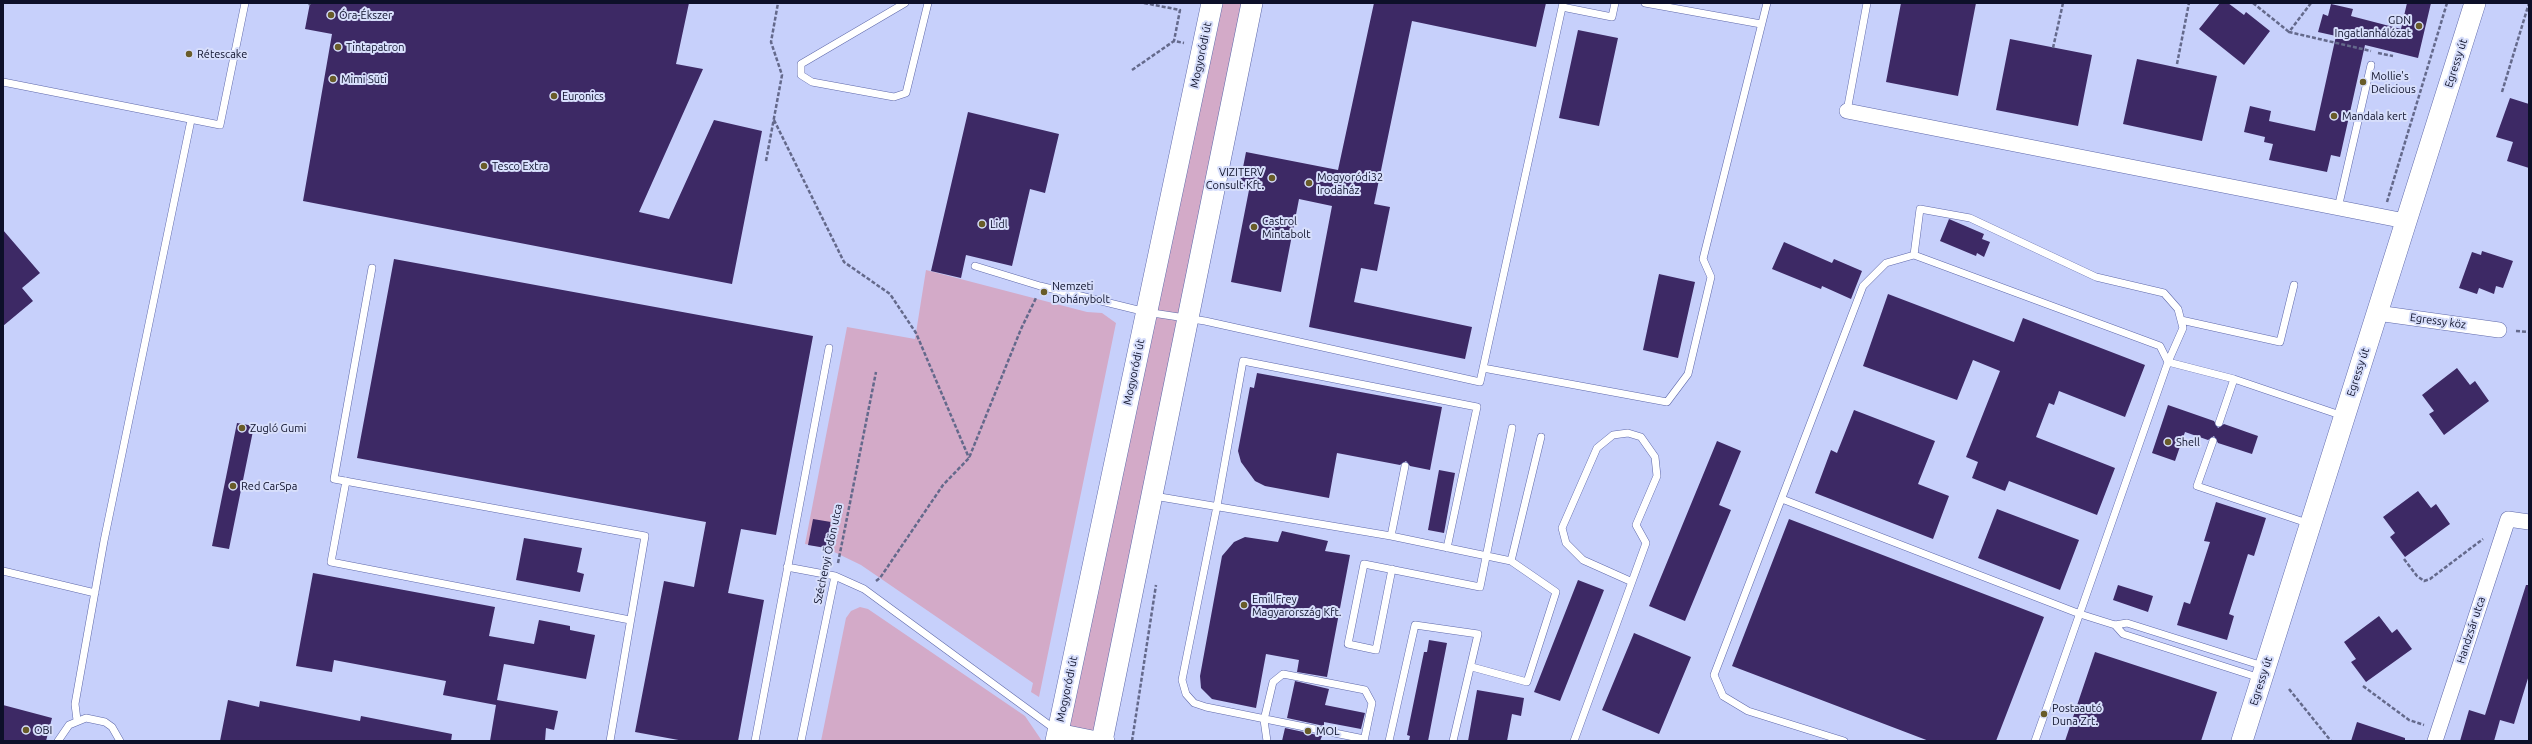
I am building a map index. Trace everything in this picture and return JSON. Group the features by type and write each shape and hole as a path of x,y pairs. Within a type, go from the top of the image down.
{"street":[{"name":"Mogyoródi út","path":"1057,736 1212,3"},
{"path":"1057,736 1104,741 1252,3"},
{"name":"Egressy út","path":"2242,741 2474,3"},
{"path":"1847,111 2405,221"},
{"name":"Egressy köz","path":"2377,313 2500,330"},
{"name":"Handzsár utca","path":"2435,741 2508,519 2529,522"}],"lane":[{"path":"3,82 220,125 245,3"},
{"path":"905,3 801,64 801,75 812,82 894,97 906,93 928,3"},
{"path":"975,266 1040,286 1146,312 1188,319 1480,382 1562,5 1612,17 1615,3"},
{"path":"1645,3 1761,24"},
{"path":"1688,11 1690,3"},
{"path":"1483,368 1668,402 1688,374 1711,277 1703,259 1767,3"},
{"path":"1847,111 1867,3"},
{"path":"2338,208 2371,65"},
{"path":"77,720 75,704 104,541 191,120"},
{"path":"1914,255 1920,209 1970,218 2096,277 2164,293 2178,309 2183,328 2168,362 2035,741"},
{"path":"1844,741 1748,711 1724,696 1714,675 1863,286 1886,263 1914,255 2160,346 2168,362 2234,379 2344,417"},
{"path":"372,268 334,479 645,536 610,741"},
{"path":"2181,320 2280,342 2294,285"},
{"path":"755,741 828,348"},
{"path":"1267,741 1264,720 1273,682 1283,674 1365,690 1372,704 1364,740 1264,720 1194,703 1186,694 1182,680 1217,506 1243,361 1477,407 1447,548"},
{"path":"2219,423 2234,379"},
{"path":"1392,569 1376,650 1348,644 1364,564 1392,569 1480,587 1512,428"},
{"path":"1574,741 1630,582 1646,543 1636,525 1658,476 1655,457 1641,437 1628,433 1613,435 1597,448 1562,528 1566,543 1583,560 1630,582"},
{"path":"1512,560 1541,437"},
{"path":"2213,441 2197,486 2310,524"},
{"path":"1391,536 1405,466"},
{"path":"346,481 331,562 630,620"},
{"path":"1152,496 1391,536 1512,560 1556,592 1527,682 1472,667"},
{"path":"1782,499 2080,614 2115,625 2127,623 2263,673"},
{"path":"787,567 835,576 864,589 1057,736"},
{"path":"3,571 95,593"},
{"name":"Széchenyi Ödön utca","path":"801,741 835,576"},
{"path":"1389,741 1415,625 1478,634 1472,667 1453,741"},
{"path":"2115,625 2123,634 2263,673"},
{"path":"58,741 62,733 77,720 86,718 105,722 112,727 120,741"}],"path":[{"path":"766,161 782,75 771,42 778,3"},
{"path":"1144,3 1180,10 1174,41"},
{"path":"2053,48 2063,3"},
{"path":"2177,64 2189,3"},
{"path":"2253,3 2289,32 2393,56"},
{"path":"2289,32 2311,3"},
{"path":"2382,217 2447,3"},
{"path":"2502,92 2529,3"},
{"path":"774,120 844,262 890,294 916,333 969,458"},
{"path":"864,589 880,578 943,485 969,458 1040,286"},
{"name":"Széchenyi Ödön utca","path":"835,576 876,372"},
{"path":"2404,559 2417,576 2424,581 2430,579 2486,537"},
{"path":"2363,686 2409,720 2417,722"},
{"path":"2289,690 2331,741"}],"shaded area":[{"path":"1212,3 1252,3 1107,741 1056,741"},
{"path":"926,270 1087,312 1102,313 1116,323 1039,697 1031,692 1033,683 861,565 826,548 805,544 847,327 915,339"},
{"path":"860,607 868,609 1025,716 1042,741 821,741 846,618 851,611"}],"building":[{"name":"Tesco Extra","path":"310,3 689,3 676,64 703,69 639,212 669,219 714,120 762,131 732,284 303,201 332,34 305,29"},
{"path":"1374,3 1546,3 1536,47 1412,21 1374,204 1390,207 1377,271 1361,268 1354,302 1472,327 1465,359 1309,327 1332,206 1299,199 1281,292 1231,282 1249,190 1239,188 1246,152 1338,170"},
{"path":"1901,3 1976,3 1958,96 1886,82"},
{"path":"2220,3 2228,3 2244,15 2246,12 2270,31 2244,65 2199,29"},
{"path":"2407,3 2431,3 2418,58 2365,45 2340,157 2331,155 2327,172 2269,160 2273,144 2264,142 2265,137 2244,132 2250,106 2271,111 2269,121 2315,131 2336,36 2318,32 2323,14 2328,16 2331,4 2353,9 2351,16 2401,29"},
{"path":"1578,30 1618,38 1599,126 1559,118"},
{"path":"2010,39 2092,55 2078,126 1996,110"},
{"path":"2137,59 2217,76 2202,141 2123,124"},
{"path":"2510,98 2529,104 2529,168 2507,161 2513,142 2496,137"},
{"name":"Lidl","path":"968,112 1059,134 1045,193 1030,189 1012,266 966,255 961,278 931,271"},
{"path":"1949,219 1984,234 1982,239 1990,242 1984,257 1977,253 1976,256 1940,241"},
{"path":"3,230 40,273 22,288 33,301 3,326"},
{"path":"1784,242 1832,263 1834,259 1862,271 1851,299 1822,286 1821,289 1772,269"},
{"path":"2482,251 2513,261 2503,288 2496,286 2494,294 2479,288 2477,294 2459,288 2472,252 2481,255"},
{"path":"394,259 813,336 776,535 741,529 728,593 764,600 738,741 684,741 635,732 664,581 694,587 706,522 357,458"},
{"path":"1659,274 1695,282 1678,358 1643,350"},
{"path":"1888,294 2014,342 2023,318 2145,365 2125,417 2059,391 2054,405 2049,403 2036,437 2115,468 2097,515 2009,481 2005,491 1972,478 1978,462 1966,457 2000,371 1973,360 1957,400 1863,366"},
{"path":"2457,368 2470,385 2475,381 2489,401 2444,435 2429,414 2434,411 2422,395"},
{"path":"1257,373 1442,407 1430,470 1410,466 1406,461 1400,465 1337,453 1329,498 1265,486 1255,481 1241,462 1238,451 1250,387 1254,388"},
{"path":"2168,405 2214,421 2218,428 2224,424 2258,436 2252,454 2218,443 2214,436 2208,440 2185,432 2175,461 2152,453"},
{"path":"1854,410 1935,441 1918,484 1949,496 1933,539 1815,493 1831,450 1837,453"},
{"name":"Red CarSpa","path":"237,423 254,426 229,549 212,546"},
{"path":"1717,441 1741,451 1719,505 1731,510 1685,621 1649,606"},
{"path":"1439,470 1455,473 1444,533 1428,530"},
{"path":"2418,491 2431,508 2436,504 2450,524 2405,557 2390,537 2395,533 2383,517"},
{"path":"2216,502 2266,518 2254,556 2248,554 2229,614 2234,616 2227,640 2177,625 2184,602 2190,604 2210,542 2204,541"},
{"path":"1997,509 2079,540 2060,590 1978,558"},
{"path":"813,519 831,522 826,548 808,545"},
{"path":"1789,519 2044,617 1996,741 1929,741 1732,666"},
{"path":"1282,531 1328,541 1325,551 1350,555 1327,677 1297,672 1299,660 1266,654 1256,708 1212,699 1201,688 1200,676 1222,556 1234,542 1245,537 1278,542"},
{"path":"524,538 582,548 577,572 584,574 580,592 516,580"},
{"path":"313,573 495,607 489,636 534,644 539,620 570,626 570,630 595,635 586,679 504,664 497,700 558,711 554,730 546,728 545,741 490,741 496,705 443,695 446,681 334,660 332,672 296,666"},
{"path":"1578,580 1604,590 1560,701 1534,692"},
{"path":"2118,585 2153,596 2148,612 2113,600"},
{"path":"2526,585 2529,585 2529,675 2514,724 2500,720 2494,741 2460,741 2469,710 2485,715"},
{"path":"2379,616 2392,633 2397,629 2412,649 2366,682 2351,662 2356,659 2344,642"},
{"path":"1634,633 1691,657 1659,734 1602,710"},
{"path":"1429,640 1447,643 1428,741 1409,741 1410,736 1407,735 1424,652 1427,652"},
{"path":"2095,652 2217,692 2201,741 2065,741"},
{"path":"1295,681 1329,689 1325,705 1365,713 1361,729 1324,722 1324,726 1287,718"},
{"path":"1477,690 1524,698 1521,716 1512,714 1507,741 1468,741"},
{"path":"228,700 259,707 260,701 360,721 361,716 452,734 451,741 220,741"},
{"name":"OBI","path":"3,705 52,718 46,741 3,741"},
{"path":"2357,722 2405,738 2405,741 2351,741"},
{"path":"1285,728 1322,736 1320,741 1282,741"}],"place":[{"name":"Óra-Ékszer","path":"331,15"},
{"name":"GDN Ingatlanhálózat","path":"2419,26"},
{"name":"Tintapatron","path":"338,47"},
{"name":"Rétescake","path":"189,54"},
{"name":"Mimi Süti","path":"333,79"},
{"name":"Mollie's Delicious","path":"2363,82"},
{"name":"Euronics","path":"554,96"},
{"name":"Mandala kert","path":"2334,116"},
{"name":"Tesco Extra","path":"484,166"},
{"name":"VIZITERV Consult Kft.","path":"1272,178"},
{"name":"Mogyoródi32 Irodaház","path":"1309,183"},
{"name":"Lidl","path":"982,224"},
{"name":"Castrol Mintabolt","path":"1254,227"},
{"name":"Nemzeti Dohánybolt","path":"1044,292"},
{"name":"Zugló Gumi","path":"242,428"},
{"name":"Shell","path":"2168,442"},
{"name":"Red CarSpa","path":"233,486"},
{"name":"Emil Frey Magyarország Kft.","path":"1244,605"},
{"name":"Postaautó Duna Zrt.","path":"2044,714"},
{"name":"OBI","path":"26,730"},
{"name":"MOL","path":"1308,731"}]}
